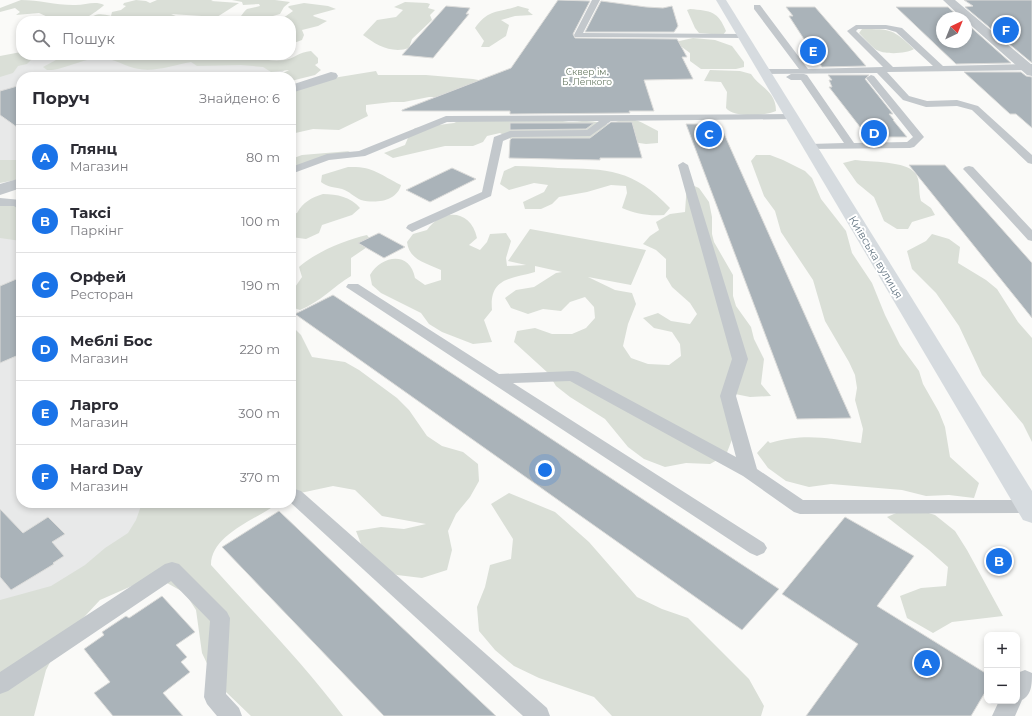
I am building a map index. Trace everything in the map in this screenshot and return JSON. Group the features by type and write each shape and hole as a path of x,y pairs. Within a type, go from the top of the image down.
{"main road":[{"name":"Київська вулиця","path":"721,0 1030,510"}],"street":[{"path":"948,0 1030,69"},
{"path":"296,88 331,76"},
{"path":"0,190 16,185"}],"lane":[{"path":"596,0 578,34 744,36"},
{"path":"758,7 805,74 851,146"},
{"path":"940,68 899,30 886,26 856,27 852,31 885,69 906,98 926,104 958,103 975,108 1032,161"},
{"path":"767,75 885,69 1030,69"},
{"path":"810,147 910,145 919,138 871,78"},
{"path":"412,228 487,194 498,139 510,134 590,133 609,118"},
{"path":"296,169 327,157 361,154 446,119 793,118"},
{"path":"683,165 740,359 728,396 748,472"},
{"path":"969,169 1032,237"},
{"path":"0,202 16,203"},
{"path":"353,287 757,548"},
{"path":"495,378 573,376 748,472 800,507 1030,510"},
{"path":"296,497 539,716"},
{"path":"0,684 172,570 220,618 215,697 231,716"},
{"path":"1003,716 1009,704"}],"shaded area":[{"path":"21,0 66,5 96,3 104,5 89,16 46,16 39,13 16,15 20,12 15,8 0,12 0,8"},
{"path":"136,0 150,3 157,0 213,0 211,1 239,3 219,16 171,14 175,16 111,16 112,12 121,10 126,6 123,5 124,3"},
{"path":"232,0 275,0 290,2 284,7 280,14 273,16 241,16 247,9 260,6 259,4 243,5 242,2"},
{"path":"405,2 427,3 430,4 428,8 435,10 430,15 432,20 412,39 409,48 396,50 384,48 363,35 377,20 396,17 403,10 394,7"},
{"path":"304,3 328,6 336,9 314,15 313,16 327,21 318,26 302,30 304,35 302,40 296,42 296,16 286,16 293,11 288,7"},
{"path":"518,6 529,9 528,11 533,15 515,16 501,20 509,25 506,36 489,47 481,47 484,41 475,28 480,22 490,14"},
{"path":"687,10 703,10 713,13 720,19 726,31 723,35 699,33 695,28"},
{"path":"98,14 111,16 93,16"},
{"path":"862,29 886,30 901,37 914,49 906,52 894,53 879,51 859,33"},
{"path":"693,38 715,40 732,46 744,62 744,67 736,69 701,69 690,61 690,53 675,42"},
{"path":"311,51 318,58 318,63 315,65 321,70 315,75 296,80 296,72 284,72 289,70 271,72 263,67 241,65 197,66 191,62 158,69 145,70 134,68 113,60 296,60 296,56"},
{"path":"16,53 16,60 31,60 27,64 18,66 13,73 0,77 0,56"},
{"path":"21,60 197,60 287,68 283,72 16,72 16,165 0,170 0,70"},
{"path":"56,60 89,60 52,70 47,70 43,67"},
{"path":"710,70 740,71 751,74 770,94 775,104 776,111 758,115 742,115 730,111 726,108 727,92 721,82 704,81"},
{"path":"376,71 378,75 426,75 473,79 495,83 442,97 429,97 404,102 366,105 368,116 339,130 313,129 296,133 296,89 333,78"},
{"path":"466,117 553,118 566,122 590,121 612,125 624,119 630,119 641,122 658,131 658,143 516,142 500,133 487,136 483,142 473,146 445,146 393,158 384,153 405,145 410,133 415,128 454,123"},
{"path":"350,151 340,156 296,168 296,157 302,155"},
{"path":"756,155 770,155 805,171 812,178 821,199 846,231 852,253 872,283 885,315 900,345 919,371 923,384 939,412 945,427 950,457 979,483 974,498 949,495 926,496 902,490 831,484 809,487 786,481 768,468 757,453 768,441 770,443 794,438 816,437 861,443 863,429 855,400 857,388 855,375 825,321 813,280 781,232 775,211 764,196 751,161"},
{"path":"0,160 16,160 16,180 0,183"},
{"path":"855,160 896,164 911,169 918,179 921,201 931,208 935,215 912,222 908,229 897,229 884,221 874,197 857,183 843,163"},
{"path":"515,166 591,169 619,174 632,178 644,185 670,208 664,215 642,214 627,210 622,208 627,193 626,186 611,185 587,192 559,197 552,204 541,209 525,209 523,202 544,192 548,185 534,183 509,190 500,184 504,171"},
{"path":"348,167 370,169 401,185 399,190 391,198 373,202 361,200 345,190 328,186 321,182 322,175"},
{"path":"687,183 699,188 709,202 714,242 733,275 733,296 736,306 751,327 754,339 764,359 761,384 771,396 750,397 730,393 733,437 726,455 710,464 686,463 665,467 644,459 628,447 605,419 570,397 556,386 548,373 514,342 517,331 535,328 552,334 572,334 586,328 595,318 594,307 585,297 570,302 561,311 543,309 528,314 511,308 505,298 516,290 534,287 556,273 562,272 535,266 535,272 510,278 498,285 494,291 492,299 492,310 484,320 492,342 473,344 442,332 429,324 421,313 381,293 372,285 370,275 375,268 381,263 395,259 408,263 415,278 425,285 441,280 441,270 424,263 415,257 408,248 407,242 413,234 427,230 440,218 448,215 462,217 469,221 474,228 477,238 469,245 480,250 487,242 490,234 506,233 511,241 506,258 507,266 526,265 508,261 530,229 646,250 631,285 588,277 615,290 632,293 636,304 628,324 623,346 631,358 648,364 669,365 681,356 680,344 672,332 654,328 643,318 658,313 671,321 690,324 697,314 690,303 672,287 666,277 666,259 656,250 643,244 650,236 659,230 656,222 670,214 685,212"},
{"path":"323,194 343,197 352,201 360,208 352,215 322,225 319,233 306,239 296,238 296,213 302,206 315,197"},
{"path":"0,202 16,206 16,240 0,238"},
{"path":"0,215 16,217 16,508 222,508 0,651"},
{"path":"932,234 949,239 960,247 958,263 986,280 997,289 1018,322 1032,338 1032,442 1023,424 982,375 959,326 936,293 912,269 907,251 926,241"},
{"path":"367,235 373,243 351,258 351,276 307,307 300,310 296,309 296,286 302,277 299,267 314,256 349,240"},
{"path":"296,330 301,335 312,357 345,362 359,370 397,398 409,410 427,436 442,446 463,452 478,464 479,481 470,497 456,514 448,531 452,550 447,570 422,578 397,575 376,564 363,549 356,531 381,527 404,529 426,524 382,516 355,490 333,486 296,494"},
{"path":"509,493 555,512 589,542 637,597 662,609 688,618 749,679 764,706 761,716 612,716 594,697 539,678 514,666 495,650 479,631 477,607 485,587 490,565 511,559 513,539 491,504"},
{"path":"910,507 935,515 955,531 1003,616 952,622 933,633 907,618 900,596 921,588 946,586 948,567 887,517"},
{"path":"140,508 270,508 237,528 227,536 219,544 213,554 211,565 296,658 343,716 251,716 226,692 212,674 202,653 196,610 185,593 167,583 141,582 100,600 60,643 46,670 34,716 0,716 0,600 51,586 85,565 105,548 128,533 136,520"}],"building":[{"path":"558,0 590,1 573,34 575,38 677,39 687,57 682,57 693,79 644,80 654,111 629,111 630,113 510,114 510,111 402,111 511,68"},
{"path":"964,0 1032,0 1032,63 965,7 973,6"},
{"path":"601,1 646,7 663,8 672,6 678,26 674,32 585,32"},
{"path":"446,6 470,8 466,14 469,14 433,58 402,55"},
{"path":"786,7 815,7 866,66 822,67 789,16 793,16"},
{"path":"896,7 948,7 953,12 936,12 936,45"},
{"path":"972,28 1011,63 956,64 939,48 972,48"},
{"path":"964,72 1021,72 1026,76 1032,77 1032,128 1016,114 1010,114"},
{"path":"828,75 869,75 865,79 893,114 889,114 907,137 875,137 874,135 864,132 829,87 832,87 829,80 832,80"},
{"path":"16,86 16,126 0,115 0,91"},
{"path":"611,122 632,122 642,158 600,158 600,160 509,158 510,140 512,138 590,138"},
{"path":"510,123 594,123 586,129 510,130"},
{"path":"686,124 718,124 721,127 851,418 797,419"},
{"path":"909,165 945,165 1032,263 1032,318"},
{"path":"452,168 476,179 430,202 406,190"},
{"path":"379,233 405,247 384,258 358,243"},
{"path":"16,279 16,356 0,363 0,286"},
{"path":"333,295 779,589 742,630 296,314"},
{"path":"0,509 23,533 48,517 65,534 52,542 64,556 53,563 54,564 11,590 0,577"},
{"path":"279,511 496,716 384,716 222,547"},
{"path":"845,517 914,556 877,606 984,672 984,694 971,716 806,716 858,644 782,594"},
{"path":"162,596 195,632 176,645 187,657 181,662 190,672 163,693 183,716 113,716 94,693 110,682 84,649 104,635 102,632 126,616 129,618"}],"place":[{"name":"Hard Day","path":"1006,30"},
{"name":"Ларго","path":"813,51"},
{"name":"Меблі Бос","path":"874,133"},
{"name":"Орфей","path":"709,134"},
{"name":"Таксі","path":"999,561"},
{"name":"Глянц","path":"927,663"}],"park label":[{"name":"Сквер ім. Б. Лепкого","path":"587,78"}]}
